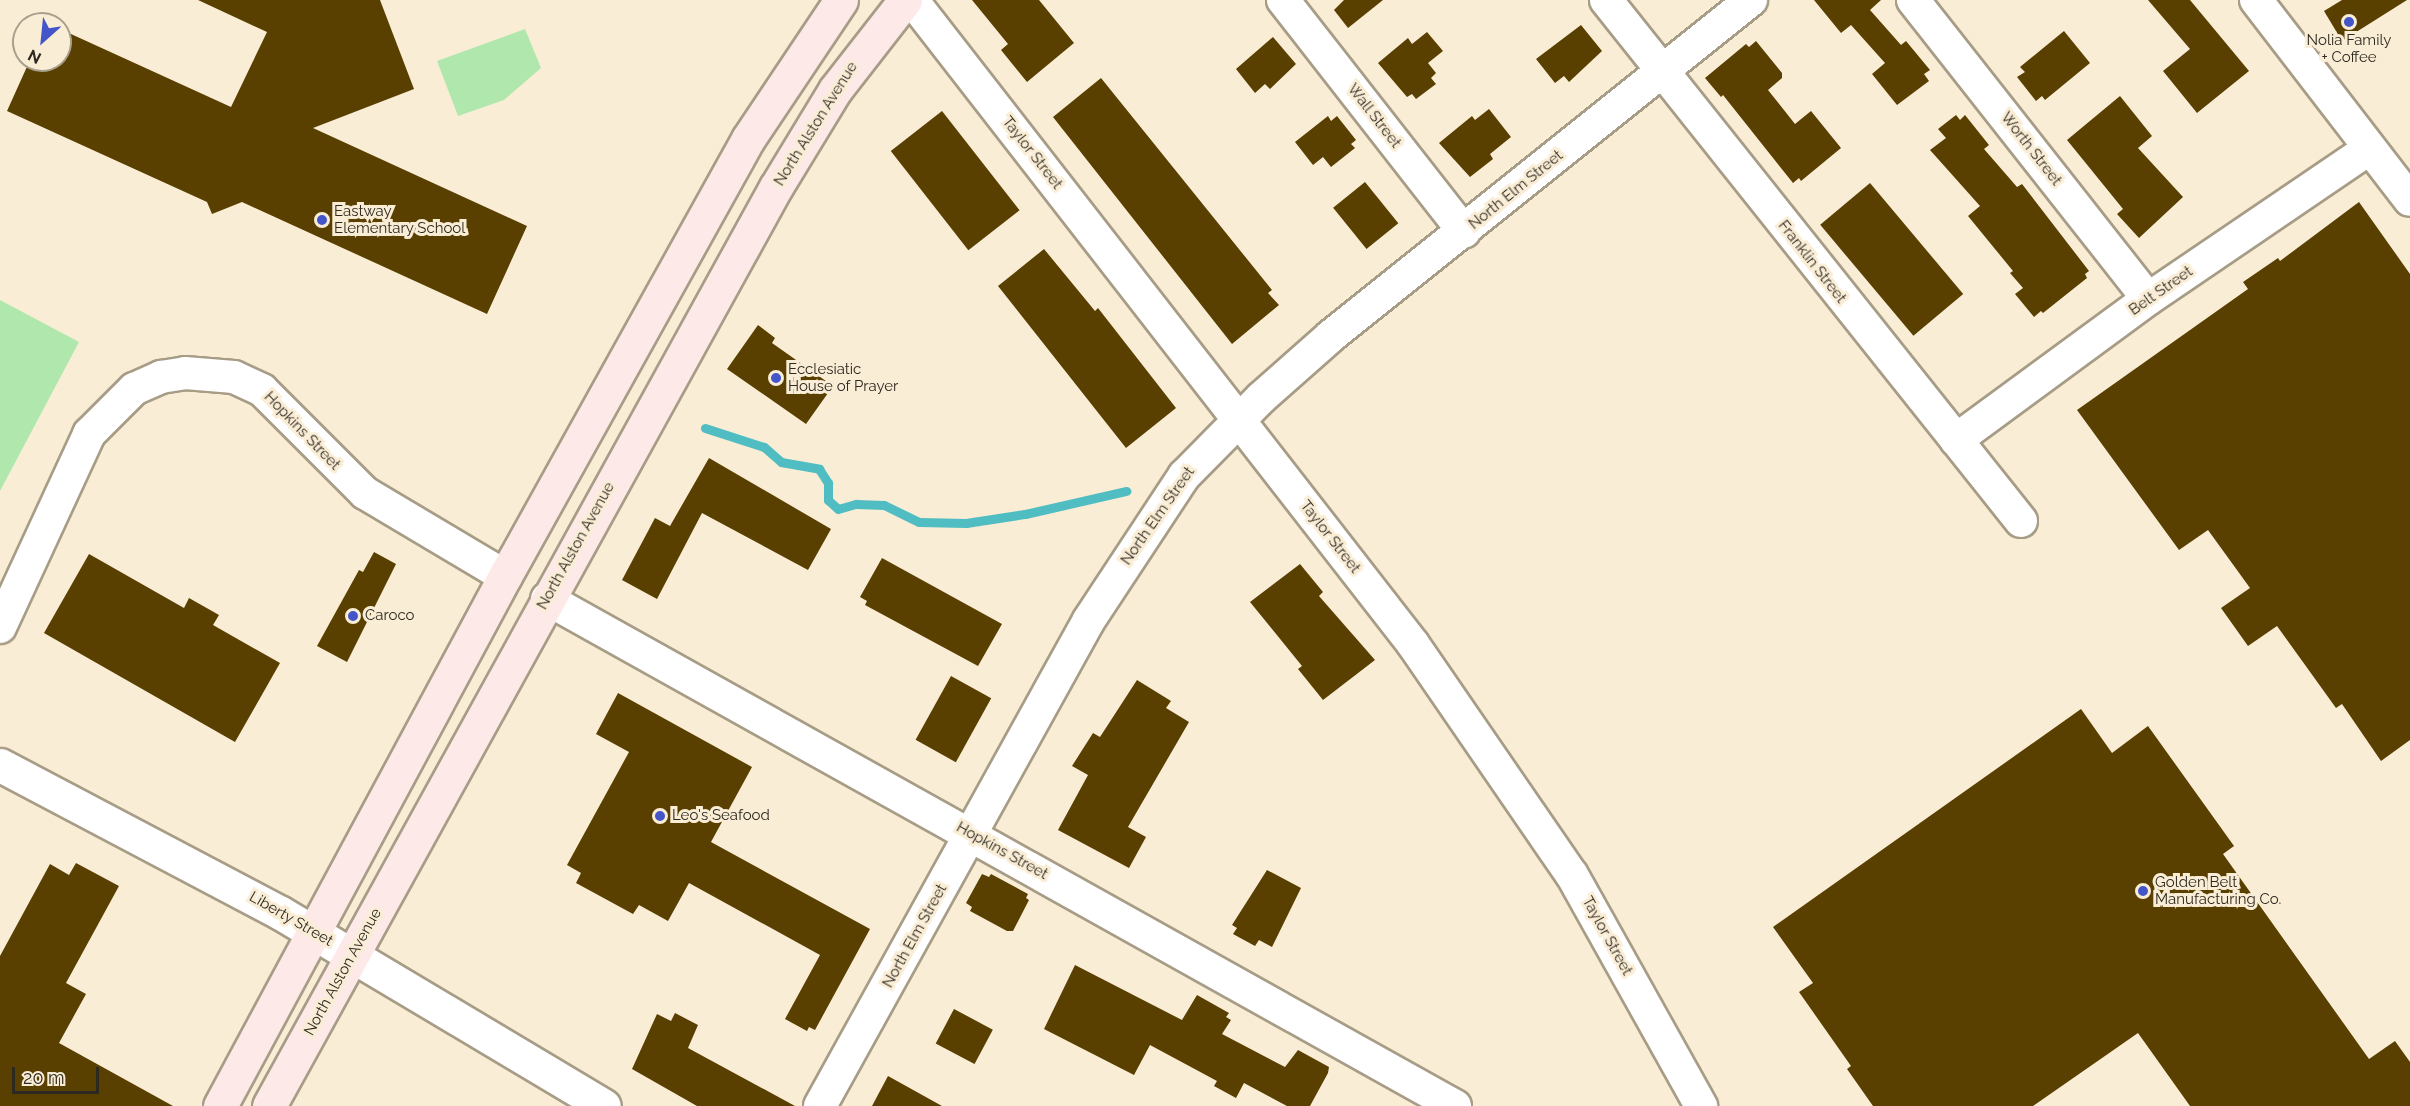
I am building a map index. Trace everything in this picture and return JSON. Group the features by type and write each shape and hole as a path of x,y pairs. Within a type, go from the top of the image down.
{"main road":[{"path":"220,1106 505,576 748,139 841,0"},
{"name":"North Alston Avenue","path":"269,1106 547,599 811,129 852,65 905,0"}],"street":[{"name":"Taylor Street","path":"912,0 1413,644 1572,875 1701,1106"},
{"name":"Wall Street","path":"1283,0 1464,231"},
{"name":"Franklin Street","path":"1606,0 2021,521"},
{"name":"North Elm Street","path":"820,1106 1112,582 1168,497 1239,419 1331,336 1751,0"},
{"name":"Worth Street","path":"1913,0 2148,299"},
{"path":"2256,0 2410,200"},
{"name":"Belt Street","path":"1956,440 2148,299 2370,148"},
{"name":"Hopkins Street","path":"0,627 89,434 134,389 161,377 184,373 234,377 262,390 365,493 505,576"},
{"name":"Hopkins Street","path":"547,599 972,834 1455,1106"},
{"name":"Liberty Street","path":"0,765 190,862 352,954 604,1106"}],"green space":[{"path":"525,29 541,68 504,100 458,116 437,61"},
{"path":"0,300 79,342 0,491"}],"building":[{"path":"198,0 380,0 414,89 313,128 527,226 487,314 242,202 212,214 207,202 7,111 25,72 72,72 72,34 231,107 267,32"},
{"path":"972,0 1039,0 1074,43 1027,82 1001,50 1008,44"},
{"path":"1344,0 1383,0 1348,28 1334,10"},
{"path":"1814,0 1881,0 1870,10 1901,45 1906,41 1930,70 1924,74 1929,81 1897,105 1872,74 1885,63 1851,25 1841,33"},
{"path":"2148,0 2190,0 2249,71 2197,113 2163,71 2190,49"},
{"name":"Nolia Family + Coffee","path":"2342,0 2407,0 2342,41 2324,11"},
{"path":"1581,25 1602,51 1569,82 1564,76 1555,83 1536,59"},
{"path":"2064,31 2090,63 2045,100 2042,96 2036,101 2017,77 2025,72 2020,67"},
{"path":"1427,32 1443,51 1428,63 1436,73 1431,78 1436,84 1416,99 1412,94 1407,97 1378,63 1408,38 1412,44"},
{"path":"1273,37 1296,64 1270,89 1265,84 1255,93 1236,69"},
{"path":"1756,41 1782,73 1782,78 1768,90 1795,124 1811,111 1841,148 1801,181 1799,178 1793,183 1723,95 1721,97 1705,78 1746,44 1749,47"},
{"path":"1101,78 1272,290 1268,293 1279,305 1232,344 1053,117"},
{"path":"2120,96 2152,136 2138,148 2183,197 2139,238 2117,214 2123,209 2067,140"},
{"path":"1489,109 1511,137 1490,154 1493,159 1470,177 1439,143 1472,116 1475,120"},
{"path":"942,111 1020,210 968,250 891,151"},
{"path":"1956,115 1960,120 1965,115 1989,145 1984,149 2017,187 2022,184 2089,271 2085,274 2087,278 2043,313 2041,311 2034,317 2015,294 2023,288 2010,273 2013,271 1968,216 1980,206 1930,150 1946,138 1938,129"},
{"path":"1328,116 1331,121 1337,116 1356,140 1351,144 1355,148 1331,167 1323,157 1313,165 1295,142"},
{"path":"1365,182 1398,223 1366,249 1333,208"},
{"path":"1870,183 1963,294 1913,336 1820,225"},
{"path":"2359,202 2410,274 2410,740 2381,761 2342,704 2336,708 2277,626 2248,646 2221,608 2250,588 2208,530 2179,550 2077,410 2248,289 2243,282 2278,258 2280,261"},
{"path":"1044,249 1095,311 1098,308 1176,408 1126,448 998,286"},
{"name":"Ecclesiatic House of Prayer","path":"758,325 775,338 772,343 833,386 806,424 727,369"},
{"path":"709,458 831,529 808,570 702,513 657,599 622,580 655,518 670,526"},
{"name":"Caroco","path":"374,552 396,564 347,662 317,646 359,570 363,572"},
{"path":"89,554 184,608 189,598 219,615 213,625 280,663 235,742 44,633"},
{"path":"882,558 1002,624 978,666 865,605 867,601 860,597"},
{"path":"1300,564 1323,592 1319,596 1375,660 1323,700 1298,669 1302,666 1250,602"},
{"path":"951,676 991,698 956,762 916,740"},
{"path":"1137,680 1171,701 1166,708 1189,722 1128,827 1146,837 1129,868 1058,830 1088,775 1072,766 1093,733 1100,737"},
{"name":"Leo's Seafood","path":"618,693 752,767 711,842 870,929 815,1030 809,1027 807,1031 785,1019 820,955 689,883 668,921 639,905 633,914 576,883 581,873 567,865 629,752 596,734"},
{"name":"Golden Belt Manufacturing Co.","path":"2081,709 2112,753 2148,726 2234,846 2223,854 2369,1059 2395,1041 2410,1062 2410,1106 2190,1106 2138,1033 2033,1106 1873,1106 1847,1069 1851,1066 1799,992 1813,983 1773,927"},
{"path":"76,863 119,886 66,983 86,994 59,1043 173,1106 0,1106 0,956 50,864 69,875"},
{"path":"1267,870 1301,888 1272,947 1259,940 1255,946 1233,934 1237,928 1232,925"},
{"path":"982,874 989,877 991,874 1028,894 1026,898 1029,900 1013,931 1007,931 970,911 972,907 966,903"},
{"path":"1075,965 1182,1020 1197,995 1229,1013 1226,1017 1231,1020 1222,1034 1285,1067 1298,1050 1329,1067 1328,1073 1310,1106 1287,1106 1244,1083 1236,1098 1214,1086 1217,1081 1150,1045 1134,1075 1044,1029"},
{"path":"954,1009 993,1030 975,1064 936,1043"},
{"path":"675,1013 698,1025 688,1048 795,1106 697,1106 632,1069 657,1014 671,1021"},
{"path":"888,1076 942,1106 872,1106"}],"waterway":[{"path":"705,428 764,447 781,462 819,469 828,483 828,500 838,509 856,504 884,505 919,522 966,523 1025,514 1126,491"}],"place":[{"name":"Nolia Family + Coffee","path":"2349,22"},
{"name":"Eastway Elementary School","path":"322,220"},
{"name":"Ecclesiatic House of Prayer","path":"776,378"},
{"name":"Caroco","path":"353,616"},
{"name":"Leo's Seafood","path":"660,816"},
{"name":"Golden Belt Manufacturing Co.","path":"2143,891"}]}
